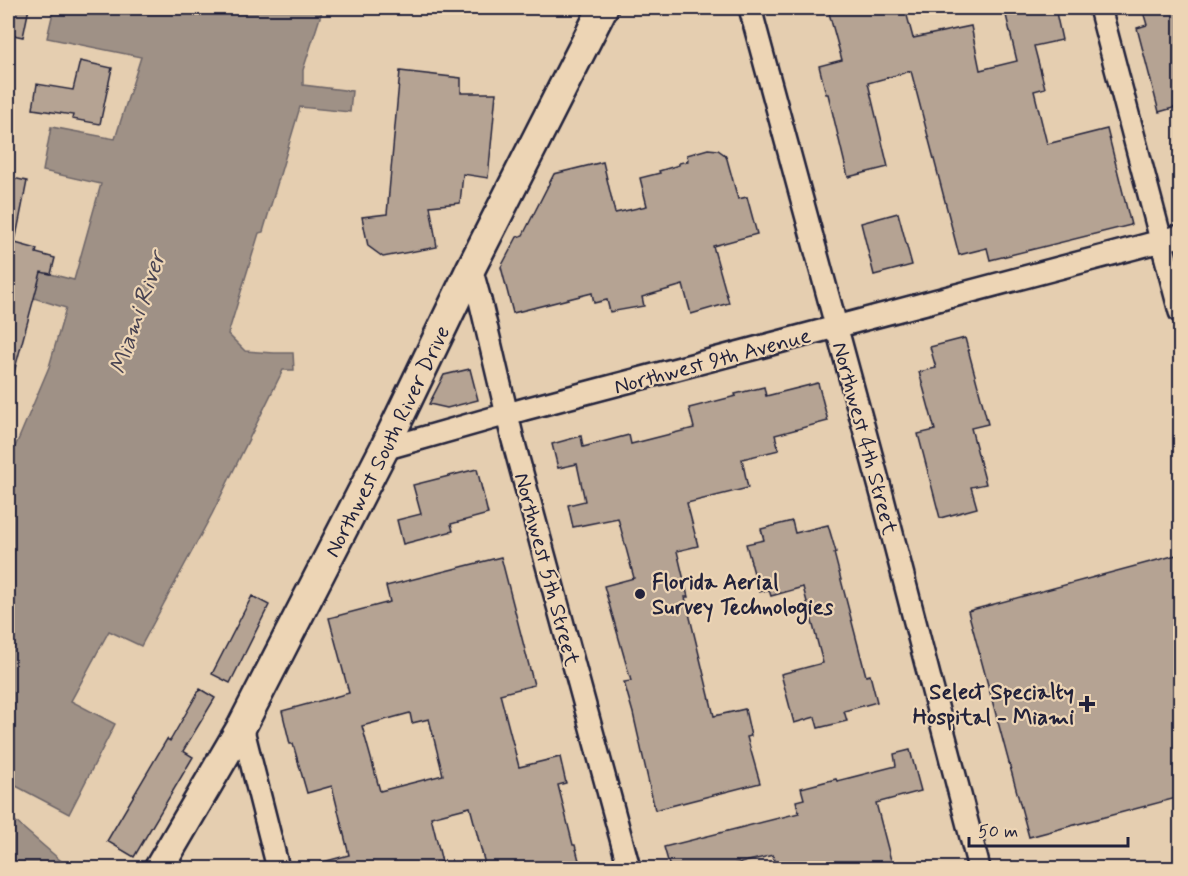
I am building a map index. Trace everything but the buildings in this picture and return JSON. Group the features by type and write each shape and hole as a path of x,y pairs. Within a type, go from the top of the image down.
{"main road":[{"name":"Northwest South River Drive","path":"159,868 242,726 384,449 471,268 603,8"}],"street":[{"name":"Northwest 4th Street","path":"750,8 980,868"},
{"path":"1100,8 1171,239 1180,312"},
{"name":"Northwest 9th Avenue","path":"384,449 507,414 1171,239"},
{"name":"Northwest 5th Street","path":"471,268 513,440 629,868"},
{"path":"242,726 278,868"}],"water":[{"name":"Miami River","path":"54,8 323,8 303,70 303,85 352,91 350,112 300,107 263,232 259,233 228,334 245,351 293,353 294,370 283,370 212,514 141,646 109,631 71,701 115,724 69,814 16,786 8,794 8,462 49,367 66,308 8,290 8,263 74,280 101,184 43,171 51,127 115,139 141,57 47,38"},
{"path":"8,815 67,866 65,868 8,868"}],"place":[{"name":"Florida Aerial Survey Technologies","path":"640,594"},
{"name":"Select Specialty Hospital - Miami","path":"1087,704"}]}
